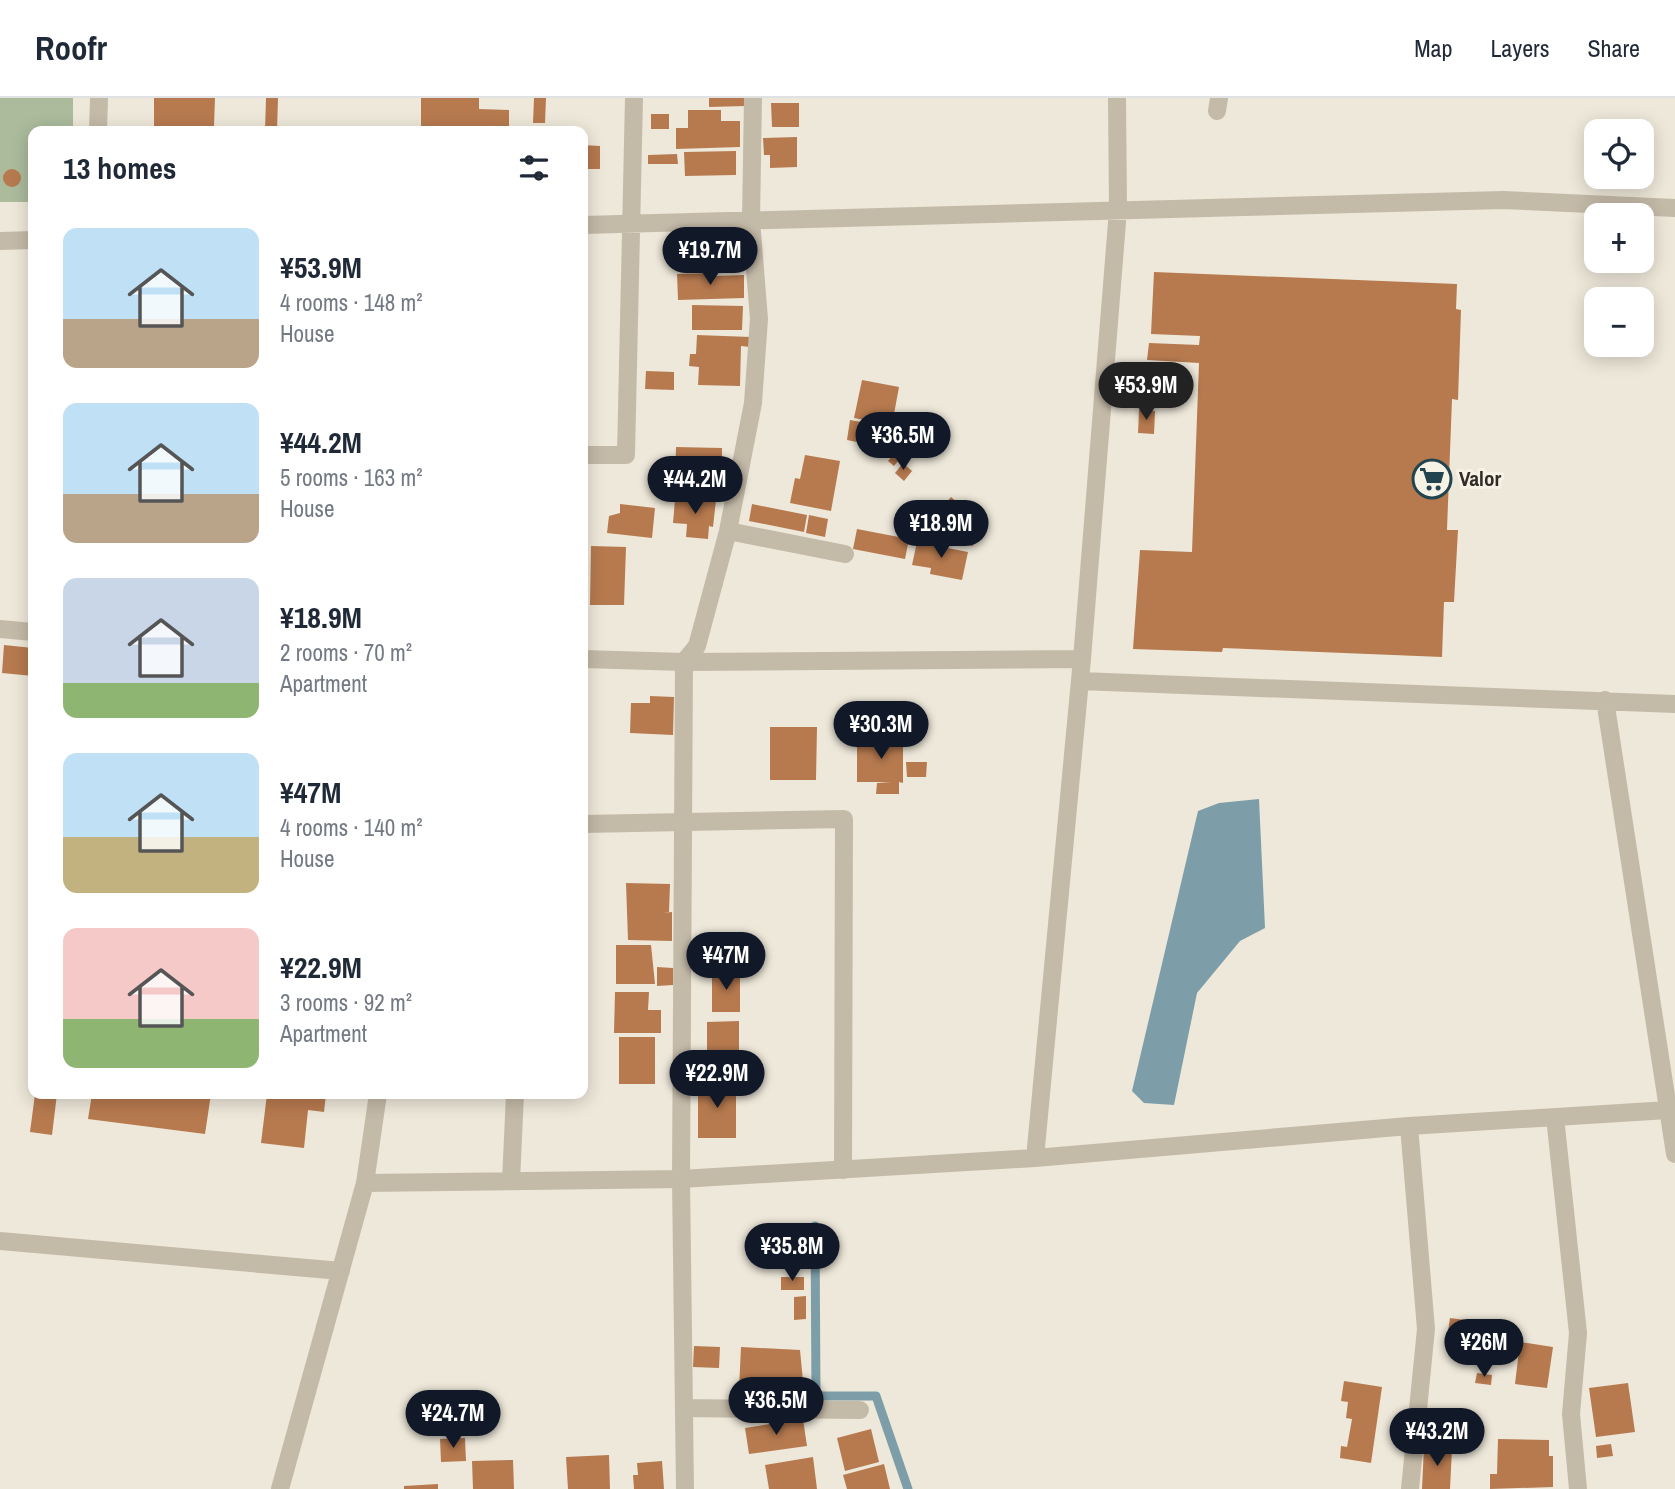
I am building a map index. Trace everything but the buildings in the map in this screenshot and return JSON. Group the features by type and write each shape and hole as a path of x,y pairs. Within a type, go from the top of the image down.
{"street":[{"path":"98,126 99,98"},
{"path":"588,455 626,455 634,98"},
{"path":"685,1489 681,1179 684,663 697,646 728,531 754,389 759,319 751,220 753,98"},
{"path":"1035,1158 1082,659 1118,210 1117,98"},
{"path":"588,225 1503,200 1675,208"},
{"path":"0,241 28,240"},
{"path":"728,531 845,554"},
{"path":"0,629 28,632"},
{"path":"588,659 684,663 1082,659"},
{"path":"1080,681 1675,704"},
{"path":"1605,700 1675,1154"},
{"path":"588,824 844,819 843,1170"},
{"path":"280,1489 365,1184 377,1099"},
{"path":"511,1181 515,1099"},
{"path":"365,1184 681,1179 1035,1158 1409,1126 1555,1117 1671,1116"},
{"path":"1555,1117 1578,1333 1571,1414 1578,1489"},
{"path":"1409,1126 1426,1329 1410,1489"},
{"path":"0,1241 341,1270"},
{"path":"684,1408 860,1410"}],"green space":[{"path":"0,98 73,98 73,126 28,126 28,202 0,202"}],"water":[{"path":"1259,799 1265,928 1240,941 1197,993 1174,1105 1144,1103 1132,1091 1198,811 1219,803"}],"waterway":[{"path":"815,1226 816,1396 876,1396 908,1489"}],"place":[{"name":"Valor","path":"1432,479"}]}
